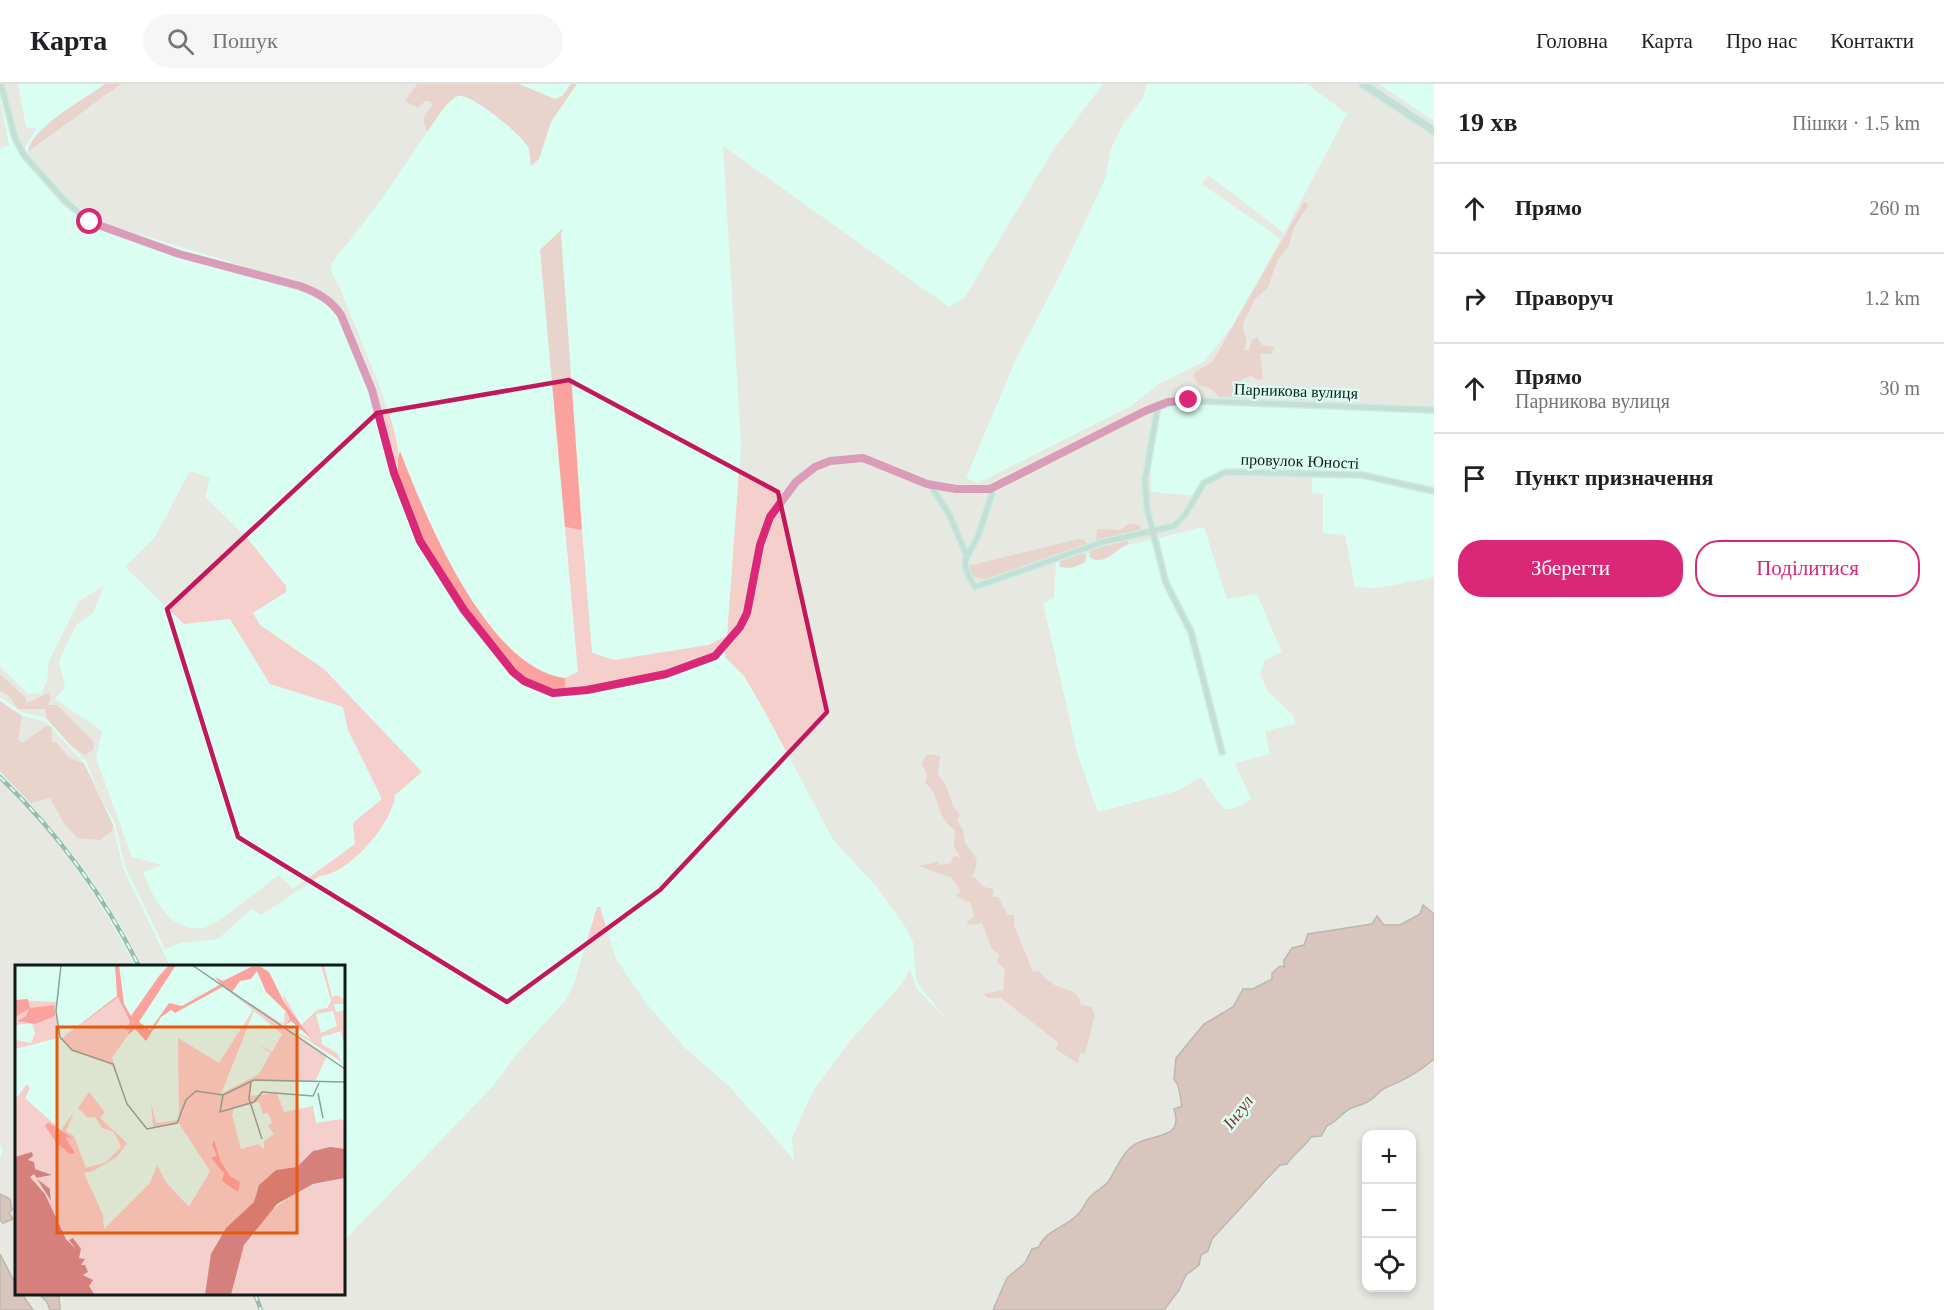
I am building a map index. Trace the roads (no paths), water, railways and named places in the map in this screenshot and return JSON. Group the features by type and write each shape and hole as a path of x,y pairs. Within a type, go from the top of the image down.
{"street":[{"path":"1,84 15,138 24,155 65,201 90,222 179,254 300,286 316,292 335,306 341,315 372,390 397,482 420,541 464,610 513,672 541,689 553,693 587,690 666,674 715,656 740,627 747,613 760,545 770,517 796,482 815,467 830,461 863,458 930,485 990,489 992,495 977,538 966,554"},
{"path":"1363,84 1434,131"},
{"name":"Парникова вулиця","path":"990,489 1158,405 1189,400 1434,410"},
{"path":"1158,405 1145,480 1146,501 1166,583 1191,632 1222,752"},
{"name":"провулок Юності","path":"966,554 967,574 975,587 1104,542 1153,531 1178,523 1204,483 1226,472 1362,475 1434,491"},
{"path":"930,485 949,514 966,554"}],"water":[{"name":"Інгул","path":"1423,905 1434,914 1434,1059 1400,1082 1384,1088 1368,1102 1345,1112 1327,1126 1321,1136 1311,1137 1287,1164 1280,1165 1212,1239 1208,1251 1201,1255 1199,1265 1186,1275 1179,1290 1164,1310 993,1310 1007,1278 1025,1263 1032,1249 1039,1247 1050,1233 1079,1213 1090,1197 1108,1182 1127,1151 1138,1142 1163,1135 1174,1127 1176,1119 1174,1109 1182,1106 1178,1085 1174,1079 1176,1058 1204,1024 1233,1007 1243,989 1253,989 1272,979 1272,973 1280,966 1284,967 1284,960 1292,948 1304,945 1308,934 1372,924 1377,916 1384,925 1400,925 1420,914"},
{"path":"0,1194 10,1199 12,1210 9,1213 13,1219 3,1223 0,1220"},
{"path":"0,1254 15,1283 15,1295 23,1295 33,1310 0,1310"},
{"path":"40,1295 59,1296 60,1310 50,1310 47,1302"}],"railway":[{"path":"0,777 41,820 78,866 111,915 138,965"},
{"path":"255,1295 261,1310"}]}
